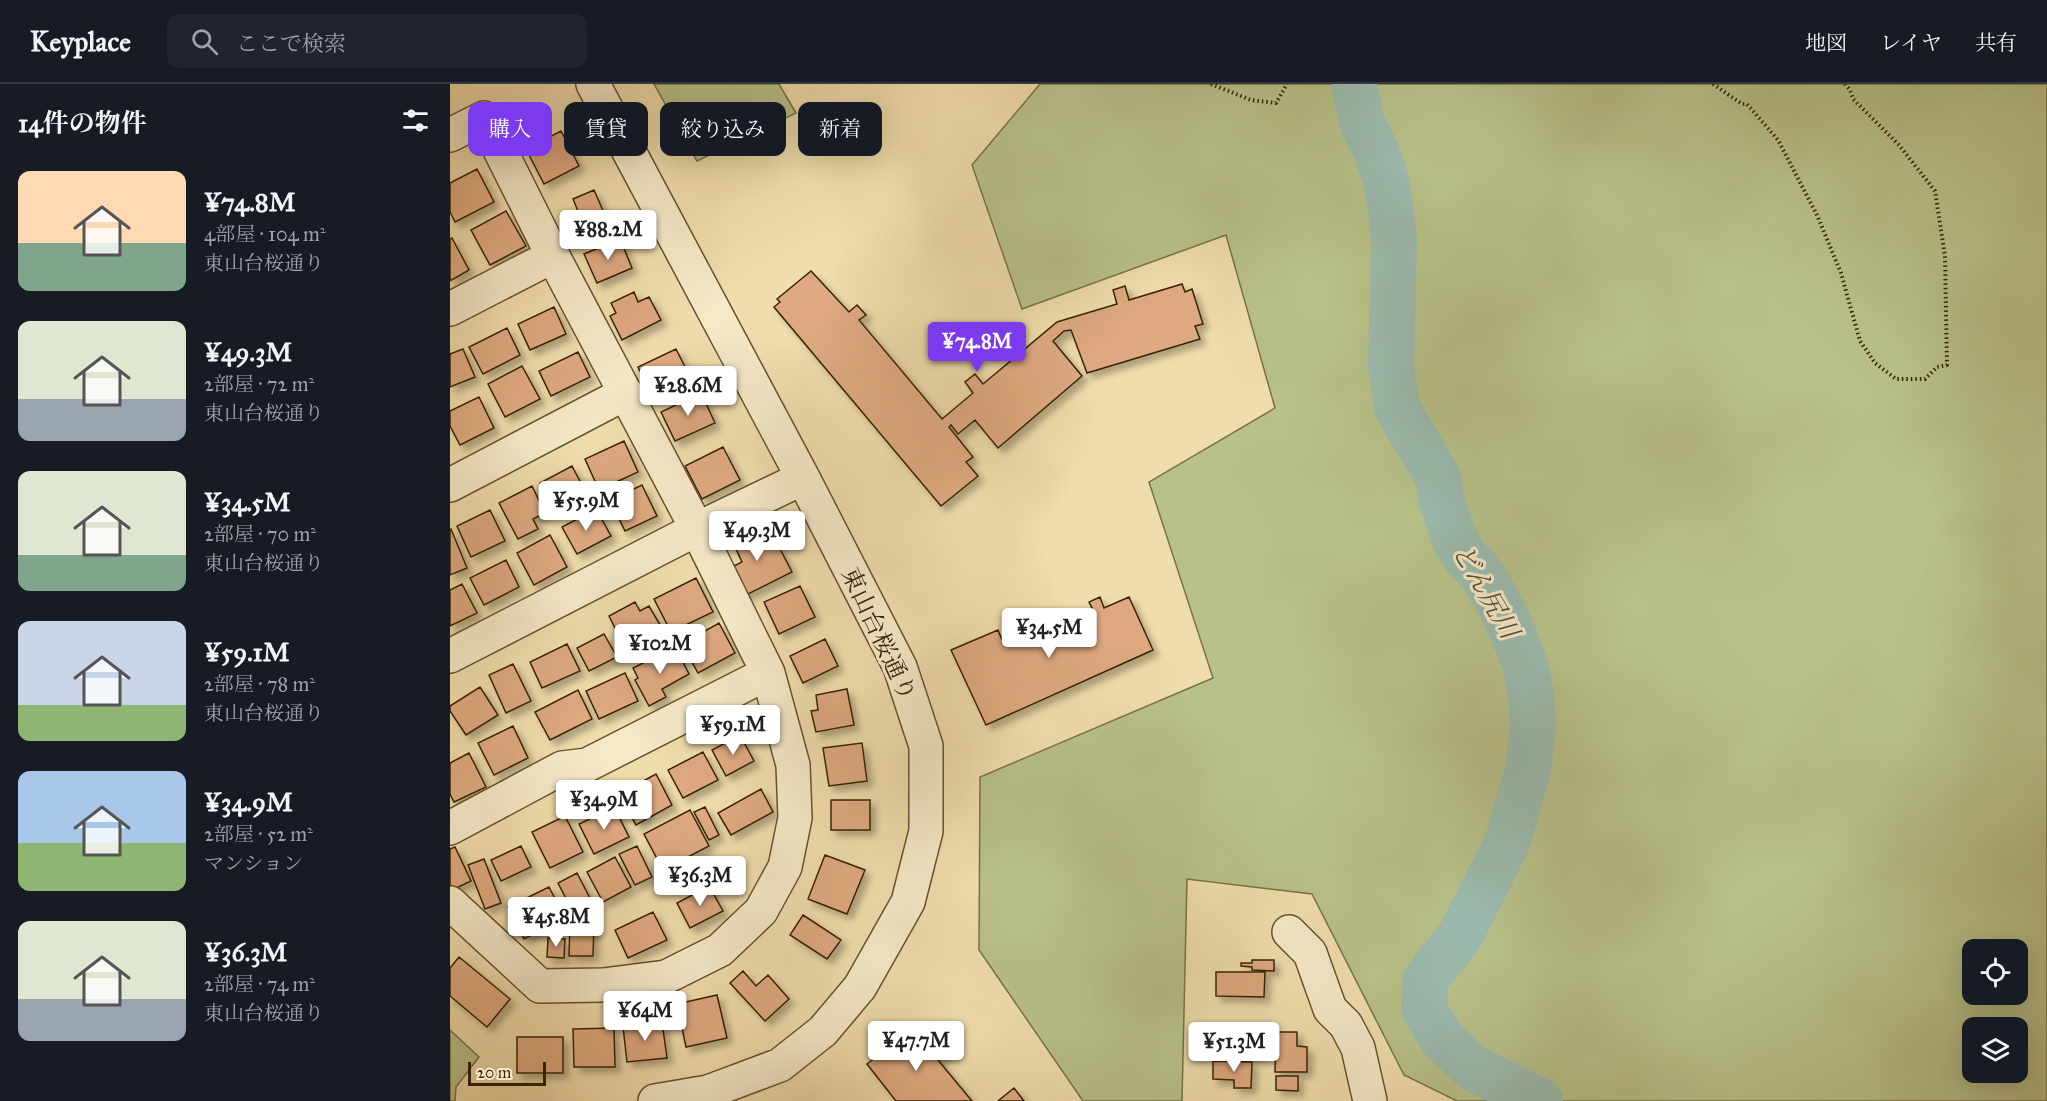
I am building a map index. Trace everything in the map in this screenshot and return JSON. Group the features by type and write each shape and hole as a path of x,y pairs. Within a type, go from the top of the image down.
{"street":[{"name":"東山台桜通り","path":"593,84 804,478 900,667 927,746 927,831 908,902 860,987 823,1031 780,1065 708,1092 655,1101"},
{"path":"450,135 484,118 553,256 697,529 768,673 793,765 795,818 785,867 761,911 720,950 666,977 603,985 540,986 450,903"},
{"path":"450,309 553,256"},
{"path":"450,485 626,393"},
{"path":"450,656 697,529 804,478"},
{"path":"450,828 562,768 587,765 768,673"},
{"path":"1289,932 1310,953 1330,1009 1346,1025 1358,1048 1370,1101"}],"path":[{"path":"1211,84 1251,100 1276,103 1287,84"},
{"path":"1713,84 1742,104 1747,104 1778,140 1817,215 1841,273 1860,341 1875,363 1896,380 1925,380 1937,368 1947,365 1945,256 1935,191 1899,146 1853,99 1845,84"}],"green space":[{"path":"654,84 779,84 796,113 786,118 786,102 664,102"},
{"path":"1040,84 2047,84 2047,1101 1457,1101 1404,1075 1312,894 1187,879 1182,1101 1083,1101 979,950 980,777 1213,678 1149,482 1275,408 1226,235 1022,309 972,165"},
{"path":"694,156 707,156 697,161"},
{"path":"450,1030 479,1057 456,1087 455,1101 450,1101"}],"building":[{"path":"561,131 564,137 564,156 574,156 579,166 544,184 530,156 552,156 552,136"},
{"path":"477,169 494,202 455,222 450,212 450,183"},
{"path":"594,190 608,222 572,238 562,217 578,211 573,199"},
{"path":"506,211 526,246 490,265 471,230"},
{"path":"452,238 469,270 450,281 450,239"},
{"path":"620,239 632,268 597,283 584,254"},
{"path":"811,271 849,312 857,305 866,315 859,320 942,419 973,393 965,382 975,374 983,384 1057,322 1117,304 1113,290 1125,286 1129,300 1182,284 1185,292 1192,289 1203,324 1195,326 1200,339 1087,373 1071,330 1064,331 1053,341 1082,376 998,448 975,420 958,434 951,425 949,427 973,457 966,462 978,476 941,506 774,307 780,302 777,299"},
{"path":"634,292 638,302 649,297 661,320 622,340 610,316 616,313 611,303"},
{"path":"554,307 566,334 530,350 518,324"},
{"path":"507,328 520,355 483,374 469,347"},
{"path":"463,349 475,377 450,387 450,354"},
{"path":"676,349 689,375 650,393 638,367"},
{"path":"578,352 590,377 551,396 539,371"},
{"path":"522,366 540,399 505,417 488,384"},
{"path":"701,393 715,423 675,441 661,412"},
{"path":"479,397 494,428 460,445 450,426 450,411"},
{"path":"624,441 638,472 599,490 585,459"},
{"path":"723,447 740,480 702,499 685,466"},
{"path":"572,466 585,491 553,507 540,483"},
{"path":"642,485 657,516 625,531 610,500"},
{"path":"532,486 545,513 533,519 538,529 518,539 499,503"},
{"path":"596,509 611,536 577,554 562,527"},
{"path":"490,510 505,541 471,557 457,526"},
{"path":"758,525 770,549 778,545 792,572 742,597 728,569 742,562 731,538"},
{"path":"450,530 467,568 450,575"},
{"path":"550,535 567,567 534,585 517,553"},
{"path":"506,560 519,587 484,605 470,578"},
{"path":"696,578 713,612 671,632 654,599"},
{"path":"462,584 477,613 450,626 450,590"},
{"path":"800,586 815,617 779,634 764,602"},
{"path":"1100,597 1104,608 1129,597 1153,650 986,725 951,650 998,630 1002,640 1020,632 1025,644 1094,612 1089,602"},
{"path":"635,602 640,611 649,606 666,635 649,644 647,639 626,650 609,616"},
{"path":"719,623 735,653 698,673 682,644"},
{"path":"604,634 617,657 589,671 577,648"},
{"path":"825,639 838,666 803,683 790,656"},
{"path":"567,644 580,671 542,688 530,662"},
{"path":"675,647 689,674 662,689 666,697 649,706 635,680 638,678 633,668"},
{"path":"513,664 531,701 506,713 489,675"},
{"path":"625,673 638,701 599,719 586,691"},
{"path":"480,687 498,715 466,735 450,711 450,706"},
{"path":"847,689 854,725 816,732 811,711 818,710 816,695"},
{"path":"578,690 592,719 550,740 535,712"},
{"path":"513,726 528,758 494,775 478,743"},
{"path":"740,735 754,761 726,776 712,750"},
{"path":"862,743 867,781 829,786 823,748"},
{"path":"703,752 718,780 683,798 668,770"},
{"path":"469,753 486,787 454,802 450,794 450,763"},
{"path":"656,774 672,805 636,825 619,794"},
{"path":"761,789 773,812 731,835 718,813"},
{"path":"831,800 870,800 870,830 831,830"},
{"path":"614,807 629,837 594,854 579,824"},
{"path":"705,807 719,835 709,840 694,812"},
{"path":"690,810 709,846 663,870 644,834"},
{"path":"565,816 583,852 550,868 532,832"},
{"path":"521,846 531,867 501,881 491,860"},
{"path":"637,846 652,877 635,885 619,854"},
{"path":"455,847 471,881 450,891 450,849"},
{"path":"825,855 865,870 847,914 808,899"},
{"path":"615,857 631,887 603,902 587,872"},
{"path":"484,859 501,903 485,909 468,865"},
{"path":"577,873 592,902 573,912 558,883"},
{"path":"709,886 723,911 690,928 677,903"},
{"path":"549,887 565,918 524,939 508,907"},
{"path":"653,912 667,940 628,958 615,930"},
{"path":"803,915 841,940 827,959 790,935"},
{"path":"570,923 594,923 593,956 569,956"},
{"path":"548,938 565,939 564,958 547,957"},
{"path":"459,957 510,999 487,1027 450,996 450,968"},
{"path":"1252,960 1274,960 1274,971 1252,970 1252,967 1241,966 1241,963 1252,963"},
{"path":"743,971 756,986 768,975 789,999 765,1021 730,983"},
{"path":"1216,972 1265,972 1264,997 1216,996"},
{"path":"717,995 727,1038 686,1047 677,1004"},
{"path":"662,1022 667,1058 627,1062 623,1027"},
{"path":"614,1028 615,1067 574,1067 573,1029"},
{"path":"912,1028 929,1048 939,1040 948,1052 938,1060 972,1101 896,1101 867,1064"},
{"path":"1216,1029 1256,1030 1256,1056 1216,1055"},
{"path":"1276,1032 1297,1032 1297,1046 1307,1047 1307,1072 1275,1072"},
{"path":"517,1037 563,1037 563,1073 517,1073"},
{"path":"1213,1061 1252,1062 1251,1088 1234,1088 1234,1080 1213,1079"},
{"path":"1276,1076 1298,1076 1298,1091 1276,1090"},
{"path":"1014,1088 1024,1101 998,1101"}],"waterway":[{"name":"どん尻川","path":"1354,84 1362,123 1376,151 1386,180 1391,212 1394,242 1391,365 1397,408 1438,477 1441,499 1455,540 1466,558 1479,571 1509,623 1525,664 1531,694 1533,725 1528,770 1507,843 1460,936 1425,980 1424,1010 1443,1040 1473,1068 1540,1101"}]}
